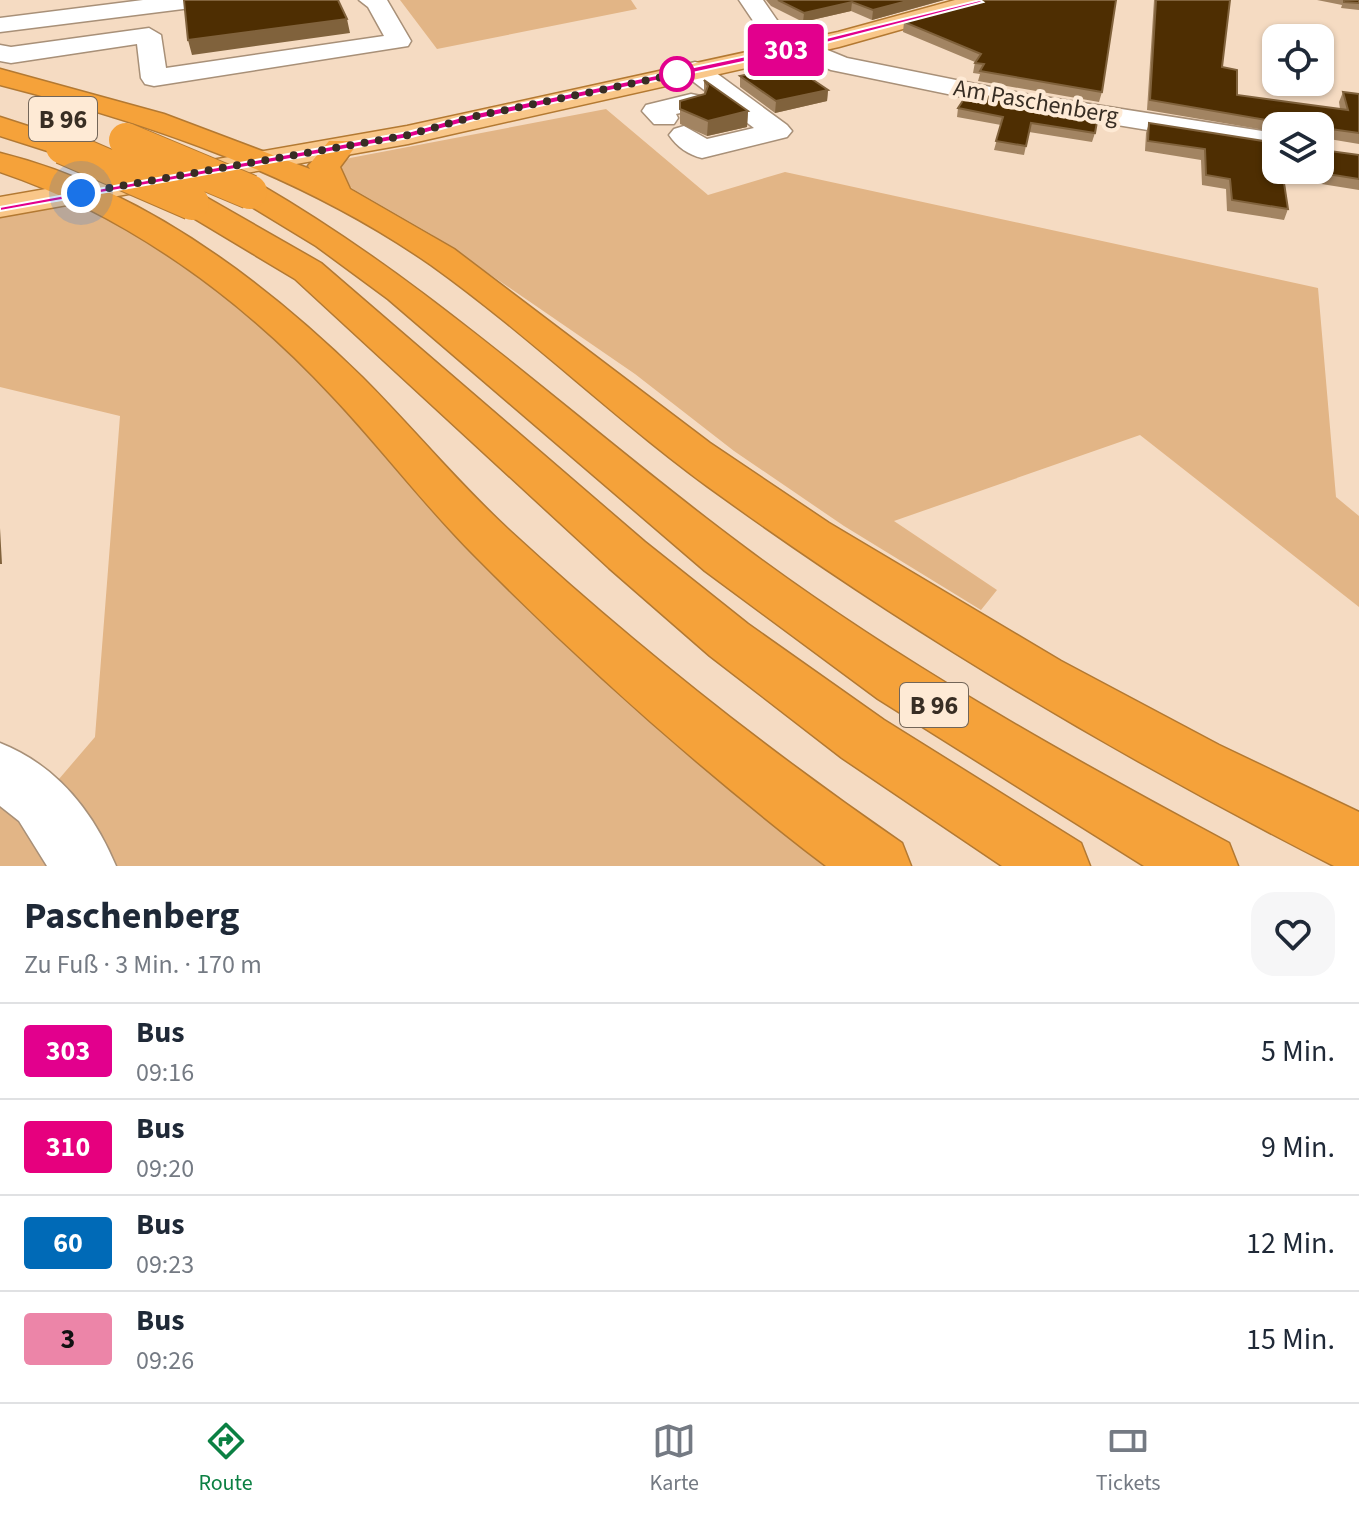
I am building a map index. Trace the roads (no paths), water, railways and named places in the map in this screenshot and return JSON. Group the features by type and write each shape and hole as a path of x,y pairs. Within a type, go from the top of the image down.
{"highway":[{"path":"0,77 178,126 232,148 256,177 335,192 459,269 733,483 880,582 1049,685 1151,742 1359,845"},
{"name":"B 96","path":"0,102 256,177 415,301 676,521 779,601 915,693 1079,795 1206,866"},
{"name":"B 96","path":"0,126 63,147 192,203 308,271 627,555 729,640 863,739 1058,866"},
{"path":"335,192 324,166 340,147"},
{"path":"0,162 66,186 157,235 240,292 326,366 488,539 555,603 742,765 879,866"}],"main road":[{"path":"0,189 256,177 340,147 408,135 472,117 799,47 980,0"},
{"path":"0,207 66,186 232,148 357,126 472,117"}],"street":[{"path":"0,25 199,0"},
{"path":"0,53 11,55 149,35 154,78 399,41 377,2 371,0"},
{"name":"Am Paschenberg","path":"751,0 777,38 840,64 979,93 1262,140"},
{"path":"625,86 702,149 777,131 712,98 695,70"},
{"path":"668,121 712,98"},
{"path":"0,771 41,800 84,866"},
{"path":"1358,866 1359,855"}]}
